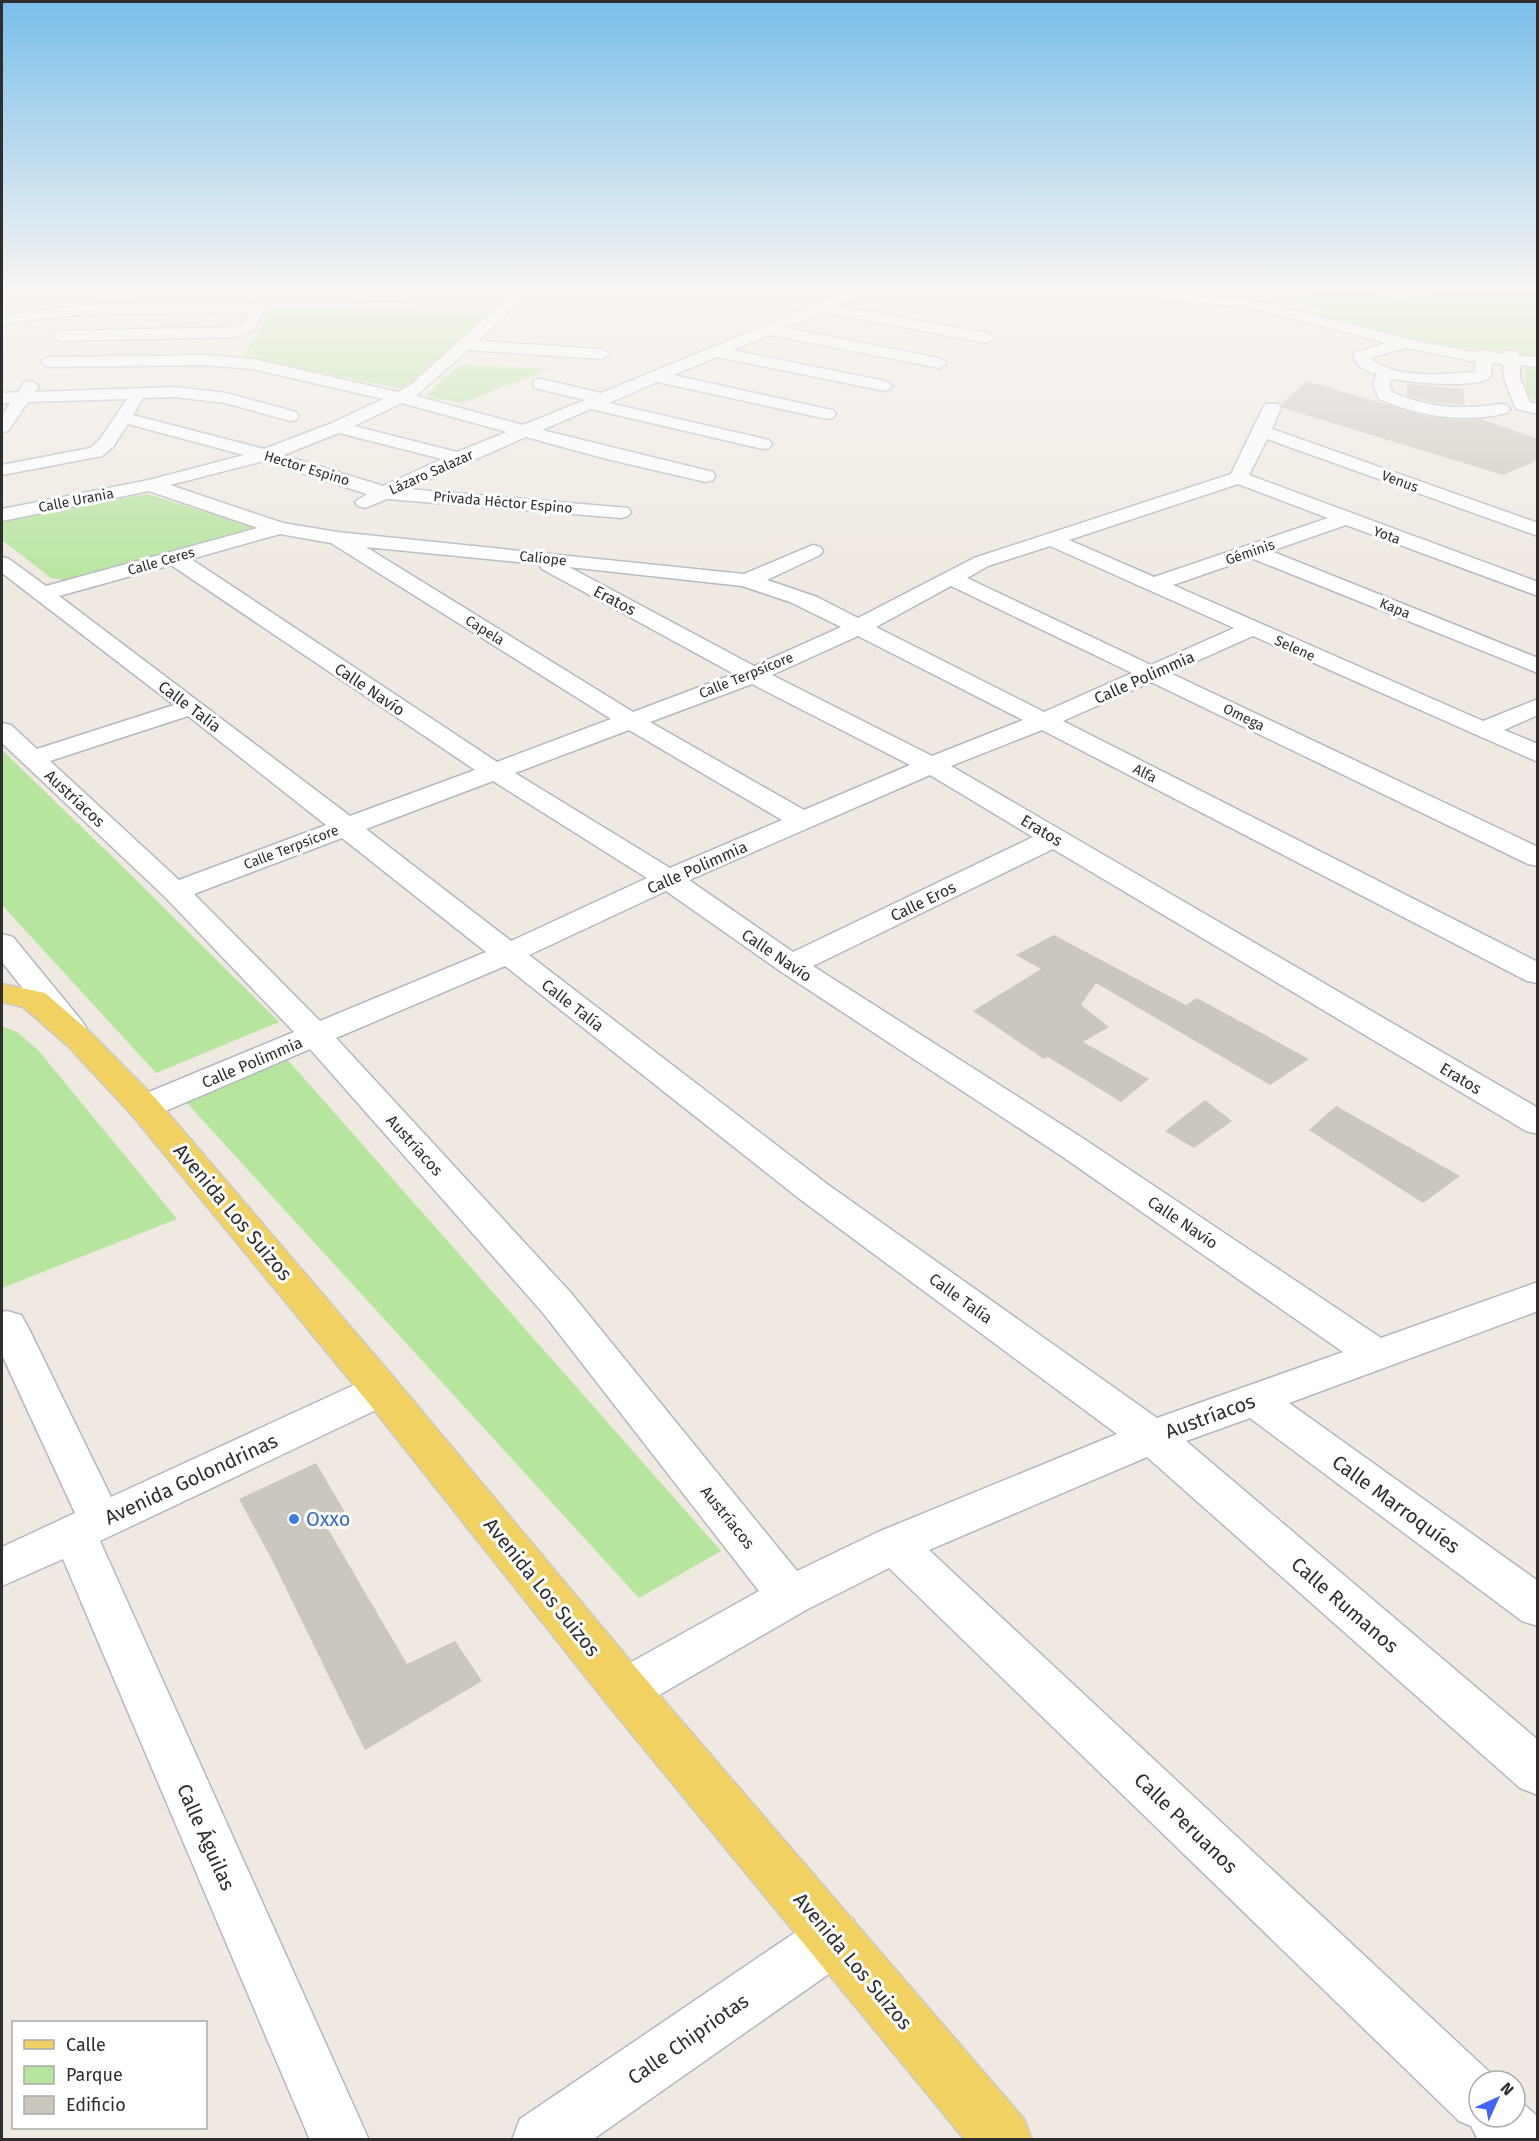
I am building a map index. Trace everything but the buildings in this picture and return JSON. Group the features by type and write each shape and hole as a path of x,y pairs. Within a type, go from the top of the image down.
{"main road":[{"name":"Avenida Los Suizos","path":"2,993 34,999 78,1038 144,1107 381,1390 626,1690 1003,2139"}],"street":[{"path":"2,427 27,391"},
{"path":"371,391 613,455 706,476"},
{"name":"Calle Urania","path":"2,515 150,485 265,455 338,427 403,398 413,391"},
{"path":"563,391 763,444"},
{"name":"Lázaro Salazar","path":"365,502 459,458 625,391"},
{"path":"722,391 827,414"},
{"path":"1384,391 1385,395 1398,402 1451,411 1482,413 1530,407 1520,391"},
{"path":"1486,391 1488,403 1501,409"},
{"path":"2,470 96,452 104,448 139,392"},
{"path":"2,398 139,392 200,394 226,398 290,416"},
{"name":"Hector Espino","path":"124,418 265,455 385,492"},
{"path":"1238,478 1267,421"},
{"name":"Venus","path":"1267,421 1538,512"},
{"name":"Venus","path":"1267,421 1538,530"},
{"path":"338,427 459,458"},
{"name":"Yota","path":"1238,478 1538,590"},
{"name":"Calle Terpsícore","path":"175,891 753,675 859,627 949,577 1008,552 1053,540 1238,478"},
{"name":"Capela","path":"150,485 279,528 337,538 629,720 803,821"},
{"name":"Privada Héctor Espino","path":"385,492 621,512"},
{"name":"Géminis","path":"1154,584 1345,519"},
{"name":"Calle Ceres","path":"42,594 279,528"},
{"name":"Calíope","path":"337,538 748,580"},
{"name":"Selene","path":"1053,540 1538,754"},
{"path":"748,580 813,550"},
{"name":"Kapa","path":"1253,551 1538,666"},
{"name":"Calle Navío","path":"175,558 494,771 668,879 791,965 1072,1147 1377,1355"},
{"name":"Eratos","path":"536,558 753,675 931,765 1538,1123"},
{"name":"Calle Talía","path":"2,563 192,707 814,1192 1152,1437"},
{"name":"Omega","path":"949,577 1538,858"},
{"name":"Alfa","path":"748,580 809,602 1538,974"},
{"name":"Calle Polimmia","path":"144,1107 507,954 668,879 931,765 1043,721 1251,629"},
{"path":"1483,730 1538,706"},
{"path":"33,758 192,707"},
{"name":"Austríacos","path":"2,730 175,891 316,1036 557,1303 790,1596"},
{"name":"Calle Eros","path":"791,965 1054,837"},
{"path":"5,951 78,1038"},
{"name":"Austríacos","path":"626,1690 790,1596 894,1545 1152,1437 1377,1355 1530,1308"},
{"name":"Calle Águilas","path":"2,1327 7,1325 87,1527 340,2139"},
{"name":"Avenida Golondrinas","path":"2,1567 381,1390"},
{"name":"Calle Marroquíes","path":"1255,1400 1538,1607"},
{"name":"Calle Rumanos","path":"1152,1437 1538,1772"},
{"name":"Calle Peruanos","path":"894,1545 1467,2090"},
{"name":"Calle Chipriotas","path":"555,2136 834,1938"}],"green space":[{"path":"431,391 492,391 461,403 426,396"},
{"path":"1526,391 1537,391 1537,401"},
{"path":"147,494 258,528 69,581 51,578 2,540 2,520"},
{"path":"2,750 279,1022 156,1073 2,905"},
{"path":"2,1026 17,1032 38,1050 177,1219 2,1288"},
{"path":"287,1059 721,1551 639,1598 186,1102"}],"place":[{"name":"Oxxo","path":"294,1519"}]}
